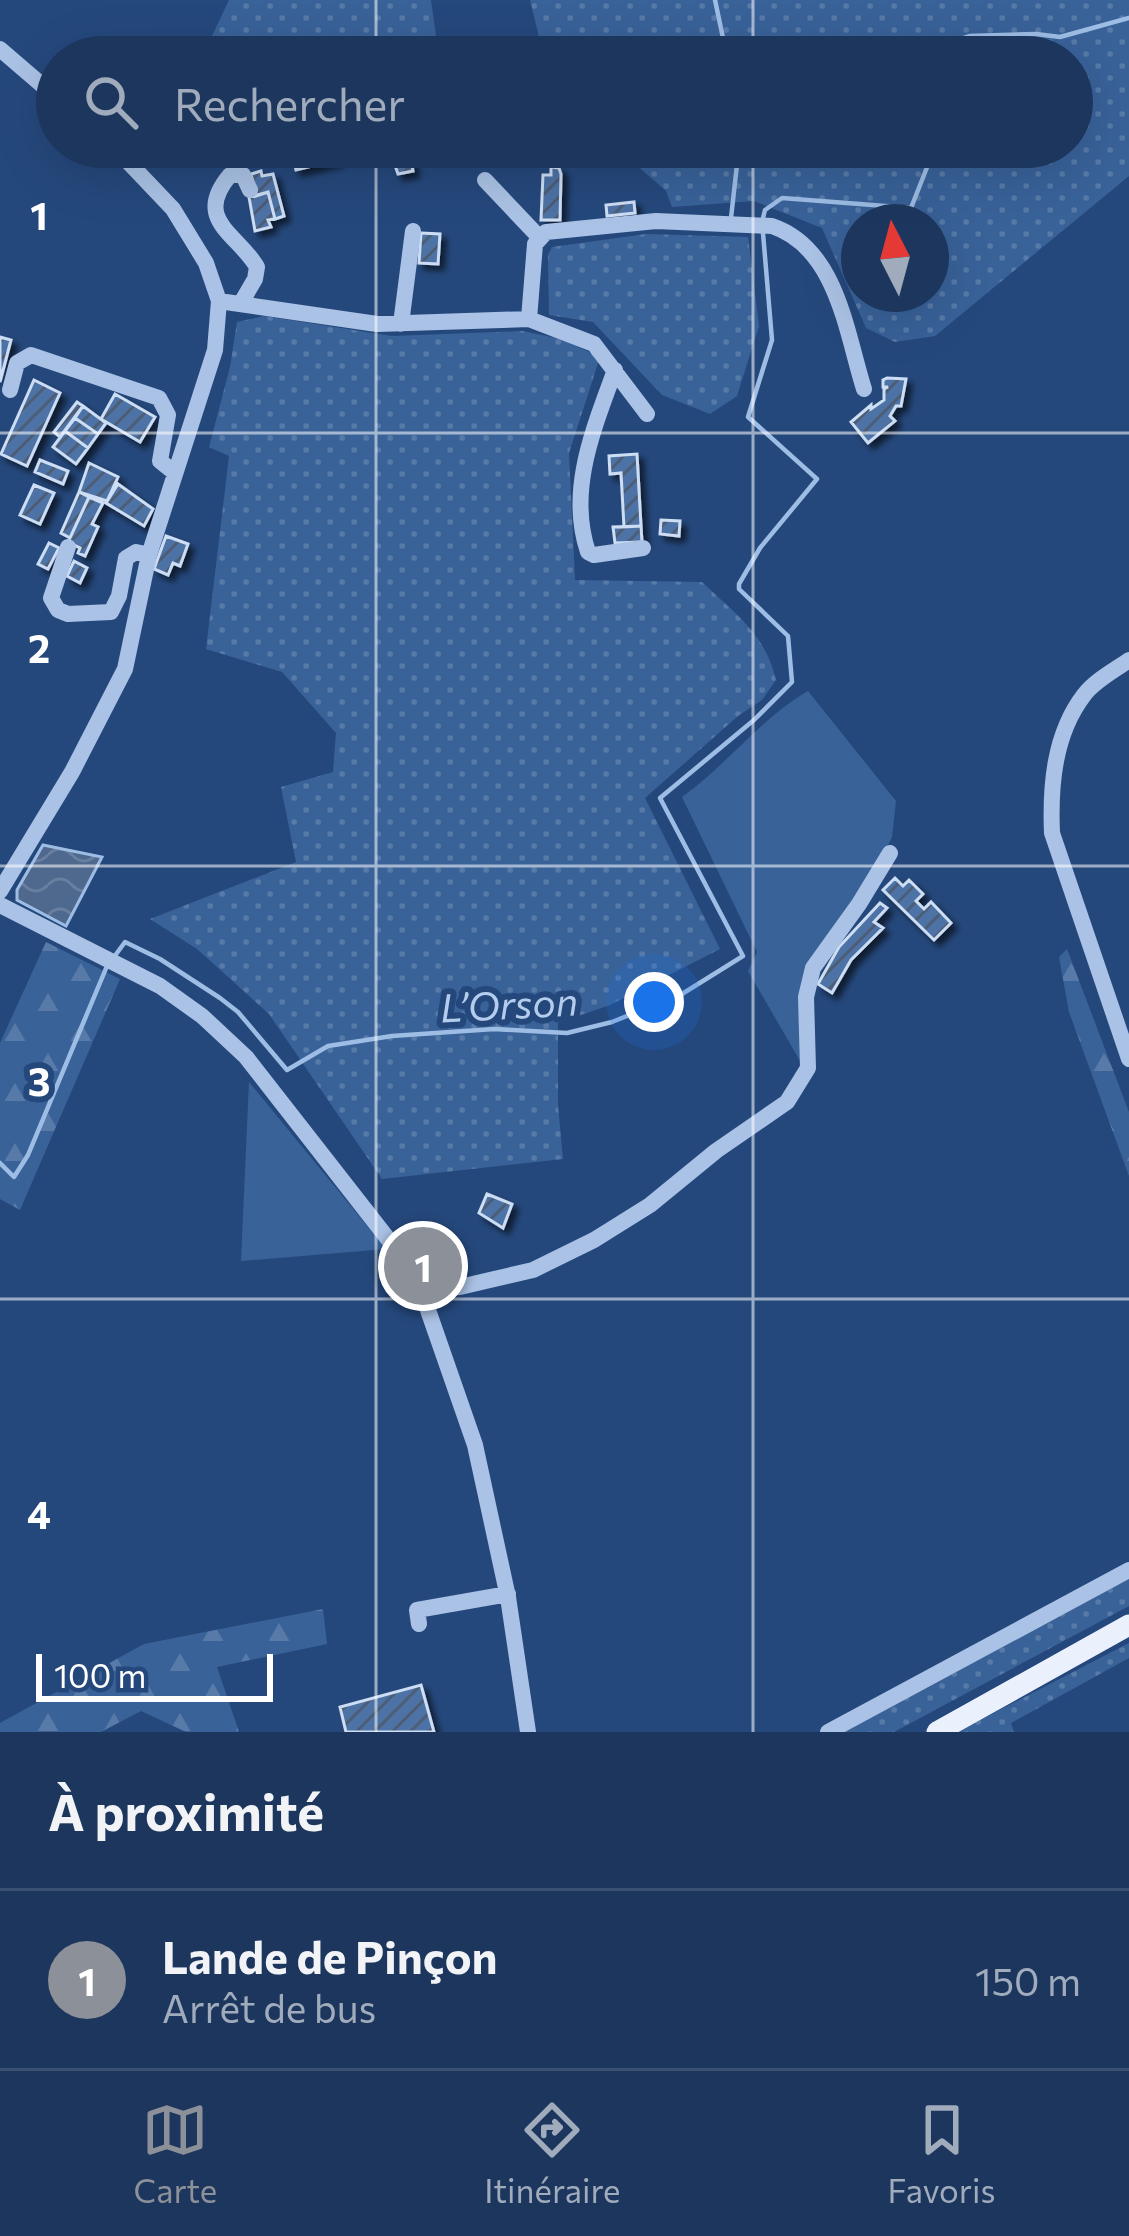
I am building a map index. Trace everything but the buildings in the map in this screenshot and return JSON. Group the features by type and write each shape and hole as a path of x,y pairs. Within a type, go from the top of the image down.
{"main road":[{"path":"937,1732 1129,1625"}],"street":[{"path":"0,49 36,80"},
{"path":"0,891 72,772 125,669 149,554 215,350 219,301 206,262 172,209 134,168"},
{"path":"241,304 255,279 255,262 227,235 216,212 218,195 230,175 243,175 250,190"},
{"path":"485,180 538,237"},
{"path":"538,237 555,230 656,221 784,230 816,255 831,282 864,389"},
{"path":"400,324 413,231"},
{"path":"529,319 538,237"},
{"path":"219,301 400,324 529,319 594,344 646,414"},
{"path":"10,390 17,363 31,355 159,398 168,415 160,461 175,473"},
{"path":"615,370 583,467 583,532 588,552 594,555 643,548"},
{"path":"68,547 52,598 58,610 68,614 111,612 126,558 149,554"},
{"path":"1129,660 1085,692 1054,766 1051,805 1052,833 1129,1059"},
{"path":"422,1291 460,1288 533,1270 594,1240 650,1205 787,1102 808,1069 806,997 813,968 890,853"},
{"path":"0,905 160,986 202,1016 246,1057 352,1187 422,1291 475,1444 508,1594 528,1732"},
{"path":"828,1732 1129,1570"},
{"path":"419,1624 417,1610 508,1594"}],"green space":[{"path":"229,0 431,0 436,36 212,36"},
{"path":"530,0 1129,0 1129,176 935,336 895,342 866,328 859,312 949,312 949,204 841,204 841,271 822,228 754,201 672,207 666,191 640,168 1093,168 1093,36 539,36"},
{"path":"646,234 748,237 759,326 737,396 710,414 662,395 593,322 549,315 548,255 552,247"},
{"path":"264,316 392,336 523,331 561,339 600,357 569,453 575,580 702,582 747,625 771,664 776,680 762,700 645,798 720,949 610,1005 558,1023 563,1159 382,1179 269,1014 197,949 150,919 296,862 281,787 333,772 336,733 282,672 206,649 229,456 209,447 237,322"},
{"path":"808,691 896,801 892,837 870,882 817,951 803,1066 748,971 757,952 682,797 775,714"},
{"path":"46,942 120,979 20,1210 0,1199 0,1043"},
{"path":"1067,949 1129,1112 1129,1176 1069,1012 1059,957"},
{"path":"249,1082 386,1249 241,1261"},
{"path":"1129,1579 1129,1606 894,1732 845,1732"},
{"path":"323,1609 327,1644 217,1667 239,1732 186,1732 141,1711 101,1732 0,1732 0,1723 144,1644"},
{"path":"1129,1643 1129,1658 1011,1723 1014,1732 957,1732"}],"water":[{"path":"43,845 102,857 66,926 17,900 17,890"}],"waterway":[{"path":"715,0 723,36"},
{"name":"L’Orson","path":"1064,36 1129,18"},
{"name":"L’Orson","path":"970,36 1052,36"},
{"path":"731,218 737,168"},
{"name":"L’Orson","path":"762,222 765,210 782,198 911,208 927,168"},
{"name":"L’Orson","path":"114,957 125,942 220,998 238,1012 287,1070 328,1046 392,1036 494,1029 567,1033 612,1022 682,994 743,956 660,798 792,682 788,636 739,589 760,548 817,479 748,417 772,340 763,233"},
{"name":"L’Orson","path":"0,1163 14,1177 28,1155 107,966"}],"place":[{"name":"Lande de Pinçon","path":"423,1266"}]}
